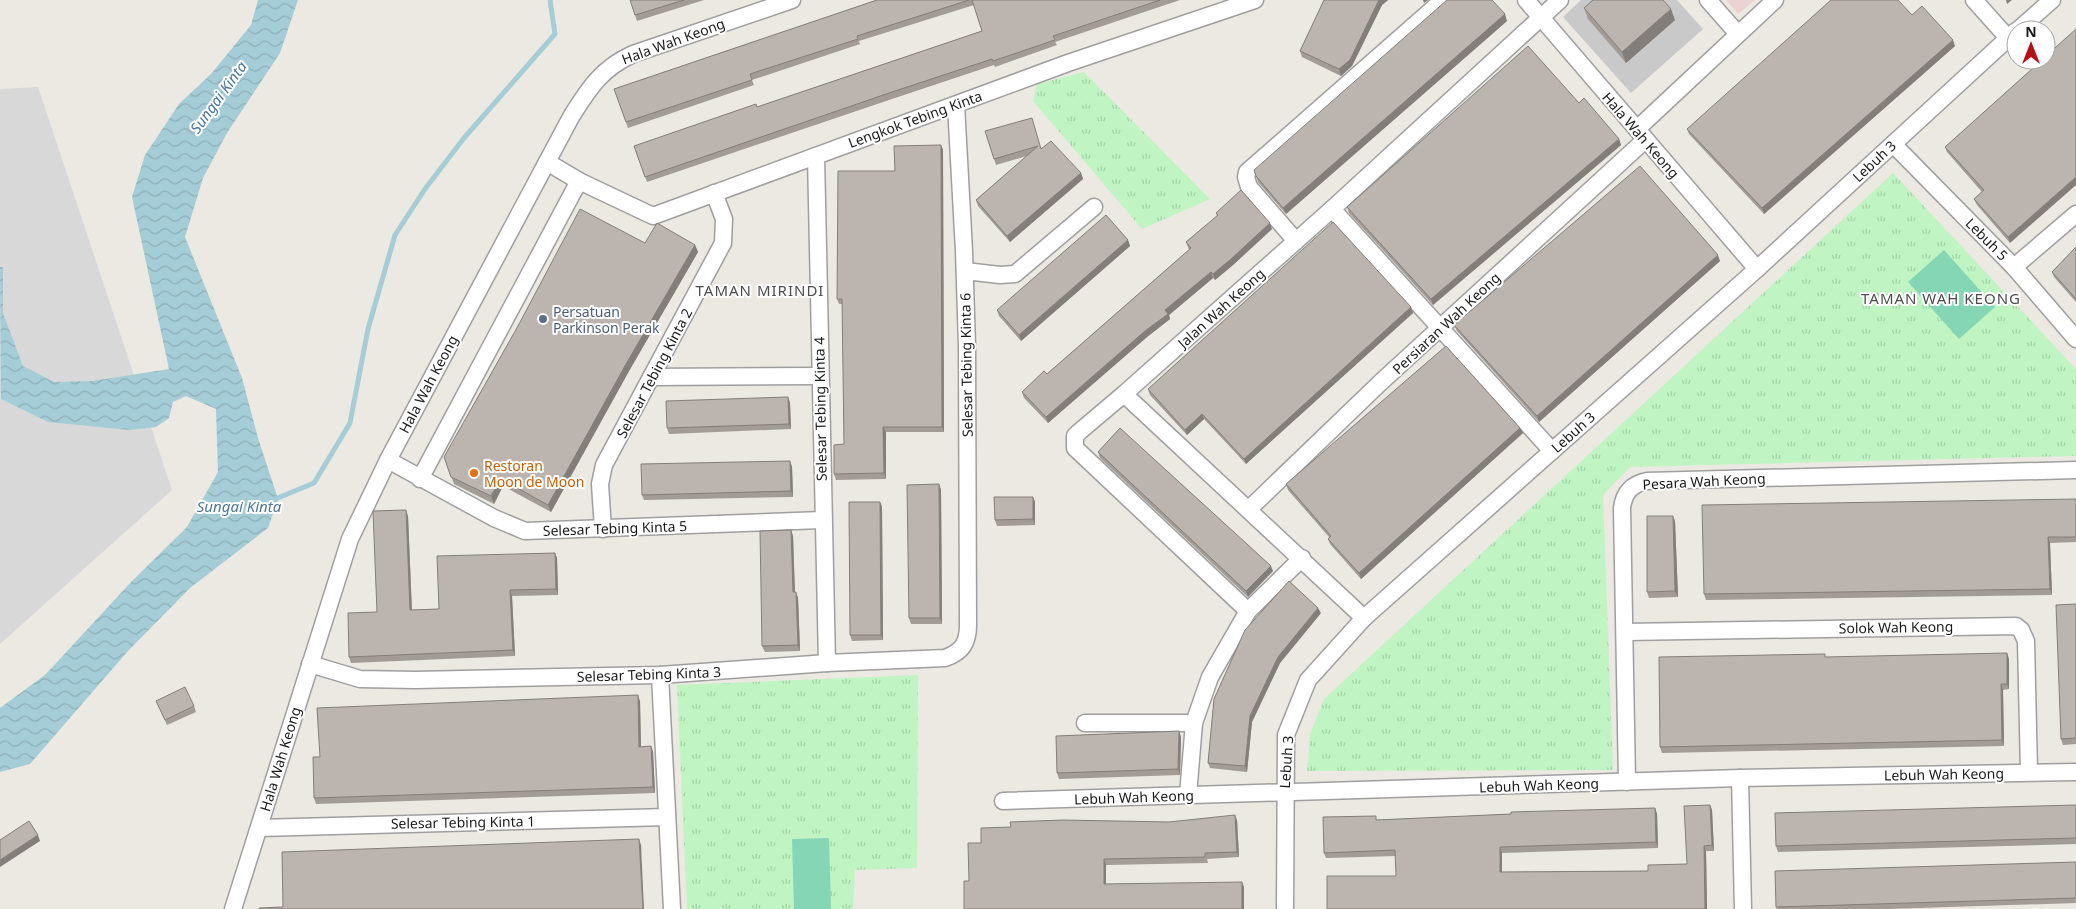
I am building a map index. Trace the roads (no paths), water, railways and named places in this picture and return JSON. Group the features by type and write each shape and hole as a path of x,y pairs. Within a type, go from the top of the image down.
{"street":[{"name":"Hala Wah Keong","path":"233,909 350,539 388,460 547,162 588,90 613,63 633,54 792,0"},
{"name":"Lengkok Tebing Kinta","path":"547,162 579,181 653,216 1068,63 1255,0"},
{"path":"1296,241 1249,188 1246,177 1247,172 1443,0"},
{"name":"Hala Wah Keong","path":"1526,0 1757,269"},
{"name":"Jalan Wah Keong","path":"1248,611 1075,448 1075,436 1332,209 1560,0"},
{"path":"1708,0 1738,34"},
{"name":"Persiaran Wah Keong","path":"1249,509 1641,134 1738,34 1775,0"},
{"path":"1974,0 2006,26"},
{"name":"Lebuh 3","path":"2029,20 2052,0"},
{"name":"Lebuh 3","path":"1285,909 1284,792 1286,735 1308,680 1364,618 1757,269 2006,40"},
{"name":"Selesar Tebing Kinta 6","path":"956,105 965,271 968,625"},
{"name":"Lebuh 5","path":"1893,144 2014,267 2076,339"},
{"name":"Selesar Tebing Kinta 4","path":"816,156 826,663"},
{"path":"420,478 579,181"},
{"name":"Selesar Tebing Kinta 2","path":"603,529 601,474 651,376 723,243 724,219 714,192"},
{"path":"965,271 1000,275 1015,274 1094,208"},
{"path":"1332,209 1552,450"},
{"path":"2014,267 2076,214"},
{"path":"651,376 820,376"},
{"path":"1124,394 1302,558 1364,618"},
{"name":"Selesar Tebing Kinta 5","path":"388,460 519,529 603,529 822,520"},
{"name":"Pesara Wah Keong","path":"1627,782 1622,508 1626,492 1639,482 2076,470"},
{"path":"1188,795 1194,723 1210,677 1248,611 1302,558"},
{"name":"Selesar Tebing Kinta 3","path":"310,664 360,679 415,680 660,675 826,663 945,658 956,654 964,647 968,638 968,625"},
{"name":"Solok Wah Keong","path":"1625,632 2016,626 2021,630 2026,641 2029,772"},
{"path":"660,675 672,909"},
{"path":"1085,723 1194,723"},
{"name":"Lebuh Wah Keong","path":"1003,801 1740,778 2076,772"},
{"path":"1740,778 1743,909"},
{"name":"Selesar Tebing Kinta 1","path":"259,828 667,817"}],"water":[{"name":"Sungai Kinta","path":"258,0 298,0 280,53 227,133 203,178 185,237 242,378 258,438 278,499 268,528 190,588 128,651 30,764 0,772 0,708 45,675 132,581 187,527 218,472 216,409 186,396 173,402 169,418 156,427 129,430 48,422 1,399 0,267 3,267 3,313 23,366 54,382 92,381 169,369 132,197 145,155 179,104 211,74 251,25"}],"waterway":[{"path":"273,500 314,483 350,423 368,329 395,235 425,189 464,138 555,34 550,0"}],"place":[{"name":"Persatuan Parkinson Perak","path":"543,319"},
{"name":"Restoran Moon de Moon","path":"474,473"}],"district":[{"name":"TAMAN MIRINDI","path":"760,290"},
{"name":"TAMAN WAH KEONG","path":"1941,298"}]}
